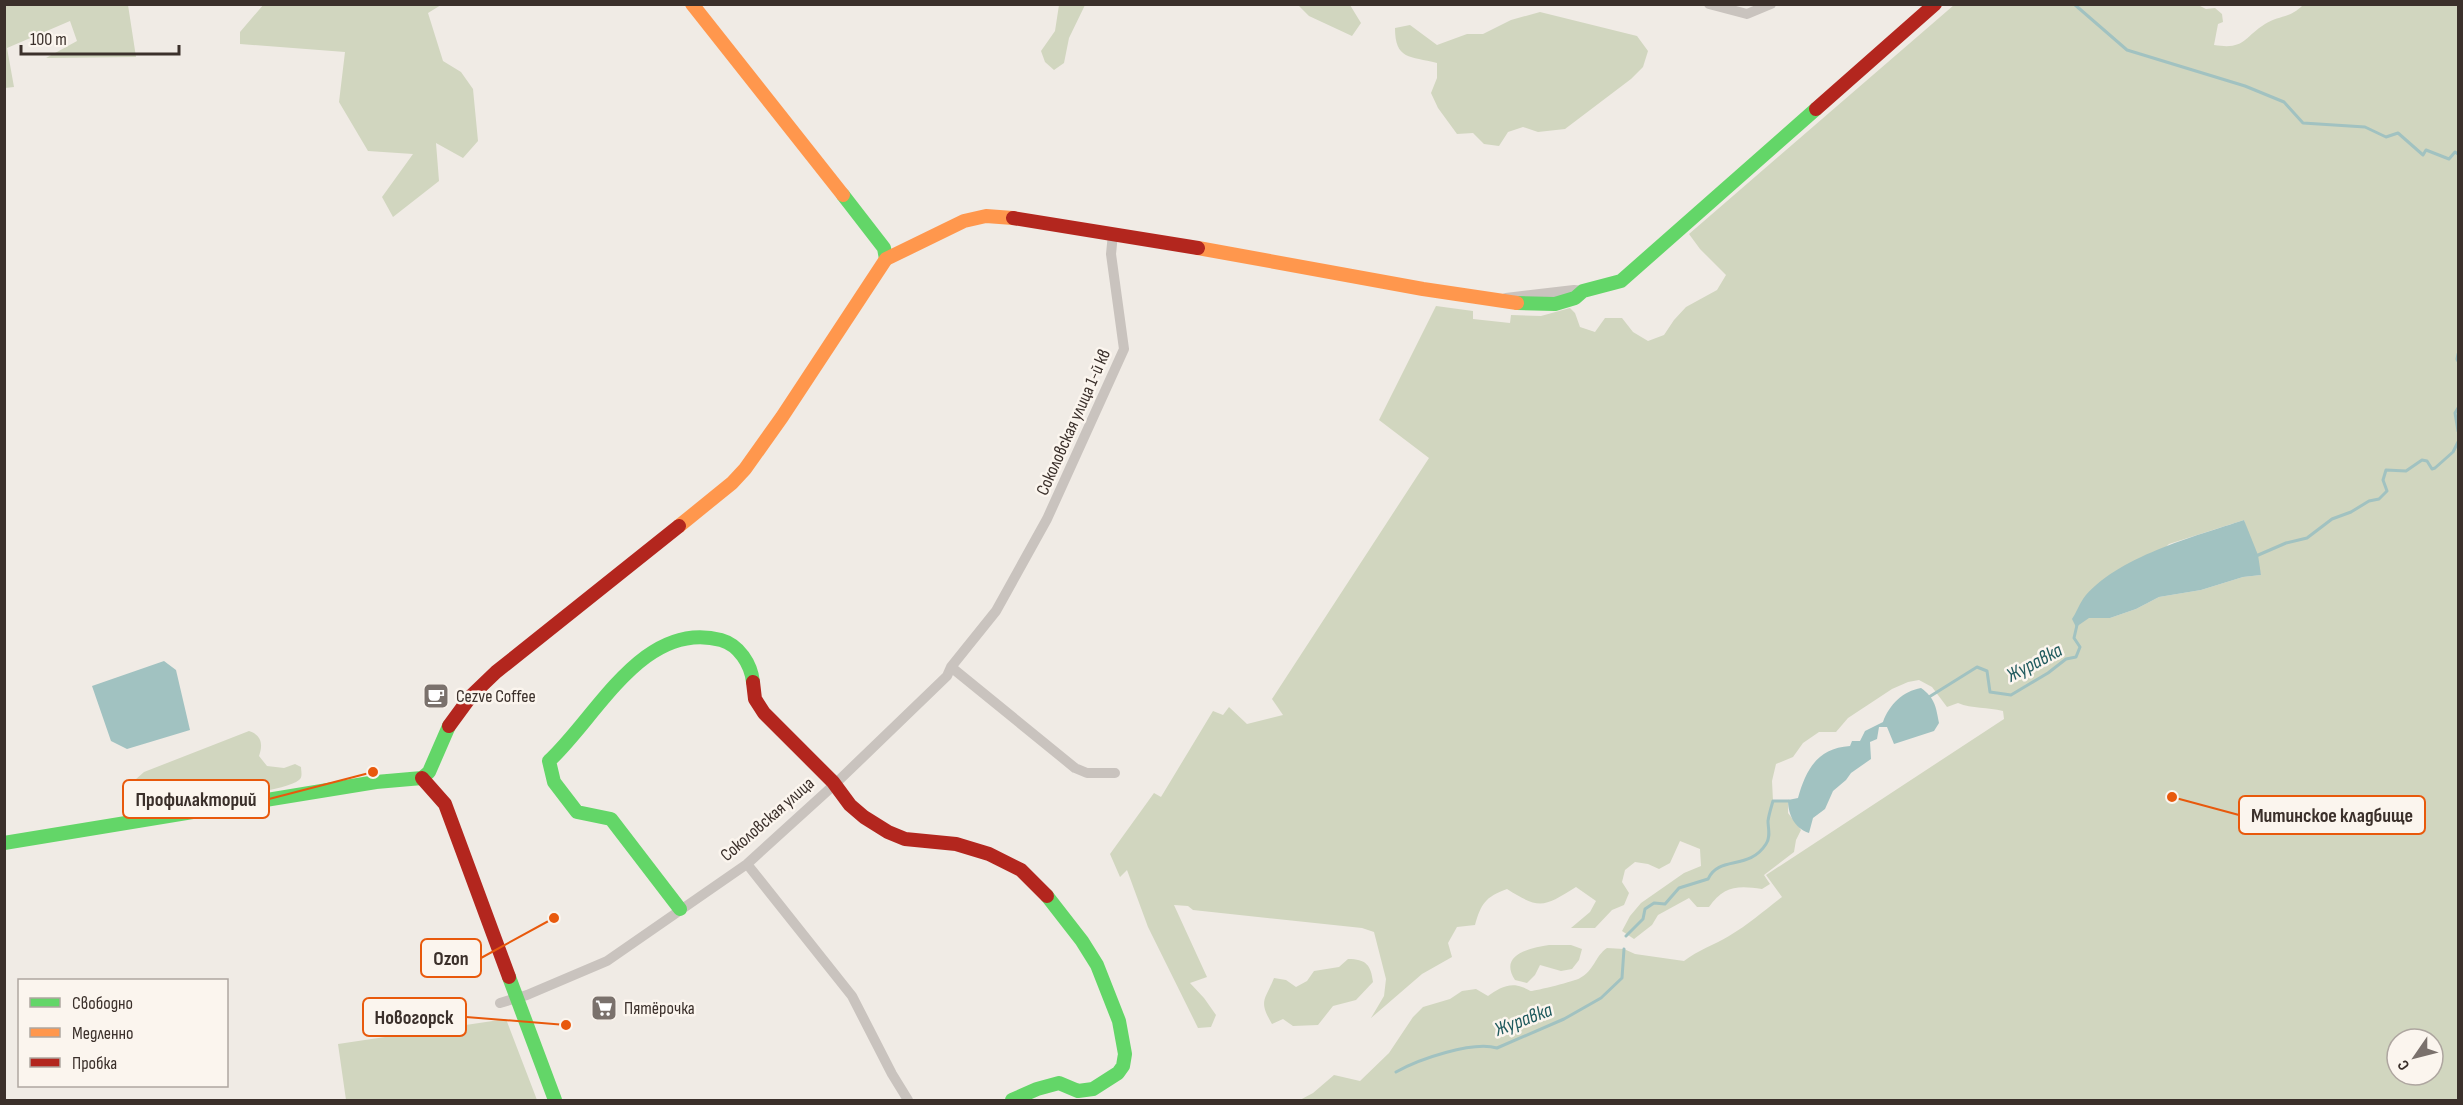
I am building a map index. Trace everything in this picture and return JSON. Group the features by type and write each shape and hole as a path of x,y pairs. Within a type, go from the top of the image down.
{"street":[{"path":"692,4 884,248 886,259"},
{"path":"1709,4 1747,14 1771,4"},
{"path":"4,843 376,782 422,778 429,772 442,738 454,717 479,688 574,609 712,500 745,469 789,408 886,259 964,221 986,216 1113,234 1289,263 1423,289 1531,305 1548,305 1575,298 1583,291 1621,280 1643,263 1935,4"},
{"name":"Соколовская улица 1-й кв","path":"996,611 1047,519 1124,349 1111,254 1113,234"},
{"name":"Соколовская улица","path":"500,1003 607,961 747,864 835,784 947,676 951,667 996,611"},
{"path":"680,909 611,819 577,812 549,771 549,761 576,736 634,665 656,649 682,638 703,637 730,644 750,668 753,695 757,702 784,735 835,784 849,803 873,824 915,841 945,842 980,850 1021,870 1087,947 1124,1034 1126,1053 1123,1067 1112,1079 1091,1090 1080,1092 1067,1089 1059,1083 1036,1089 1012,1101"},
{"path":"951,667 1075,768 1088,773 1115,773"},
{"path":"422,778 445,804 555,1101"},
{"path":"747,864 852,996 908,1101"}],"green space":[{"path":"264,4 441,5 428,13 443,61 461,72 473,89 478,141 463,158 436,143 439,181 393,217 382,197 413,154 368,151 339,102 345,52 240,44 240,32"},
{"path":"4,5 128,5 136,57 46,58 77,41 70,21 7,48 14,87 5,88"},
{"path":"1059,5 1085,5 1069,38 1064,63 1054,70 1045,62 1041,51 1055,31"},
{"path":"1298,5 1350,5 1361,23 1352,36 1309,16"},
{"path":"1954,5 2198,5 2206,9 2215,8 2222,14 2223,22 2218,24 2214,45 2232,46 2243,42 2265,24 2293,13 2303,5 2458,5 2458,1100 1300,1100 1313,1093 1334,1075 1360,1081 1389,1053 1413,1017 1423,1007 1450,999 1462,991 1476,989 1488,996 1508,986 1523,987 1531,991 1571,981 1585,975 1607,948 1624,949 1635,954 1684,961 1743,927 1782,897 1766,875 2004,719 2003,711 1958,703 1947,707 1932,687 1919,680 1892,689 1848,718 1836,732 1819,732 1803,743 1793,757 1776,764 1772,781 1773,801 1788,800 1788,813 1801,830 1794,852 1764,875 1770,884 1762,889 1738,887 1726,891 1709,907 1697,907 1689,898 1658,915 1652,925 1634,939 1622,931 1630,916 1641,903 1684,873 1701,866 1700,849 1680,841 1670,863 1659,869 1635,862 1625,870 1622,882 1629,893 1624,905 1612,910 1595,928 1571,928 1590,912 1596,901 1576,887 1556,899 1542,903 1527,900 1507,889 1494,895 1482,906 1475,925 1457,927 1448,943 1452,957 1422,974 1371,1018 1384,996 1386,979 1374,932 1362,928 1193,910 1188,906 1174,905 1207,977 1190,983 1216,1015 1211,1027 1198,1028 1148,927 1127,870 1120,877 1110,854 1154,793 1161,797 1213,711 1223,715 1229,707 1247,724 1283,715 1272,699 1429,458 1379,420 1436,306 1473,311 1473,319 1510,323 1511,315 1541,316 1570,308 1575,313 1580,327 1595,332 1605,318 1622,318 1633,332 1648,341 1664,335 1686,307 1717,290 1726,275 1700,249 1689,234","holes":["2244,520 2261,575 2243,577 2201,590 2159,597 2136,609 2110,618 2089,618 2169,544"]},
{"path":"1540,12 1637,36 1648,51 1643,67 1631,79 1565,129 1538,132 1523,127 1508,132 1499,146 1484,144 1473,133 1457,134 1438,108 1431,93 1437,78 1437,63 1406,55 1401,51 1395,28 1410,25 1437,45 1467,34 1483,34 1511,20"},
{"path":"249,731 259,738 261,748 259,756 267,766 284,768 295,764 301,767 300,779 292,784 268,790 202,798 194,807 176,808 159,801 147,805 138,798 135,780 144,772"},
{"path":"1571,945 1582,949 1579,960 1572,969 1561,971 1540,965 1535,975 1527,983 1515,980 1511,971 1514,958 1534,948"},
{"path":"1348,959 1359,960 1366,964 1372,976 1373,982 1356,1000 1333,1006 1318,1025 1293,1026 1283,1019 1272,1024 1265,1010 1264,1001 1274,978 1286,980 1296,987 1307,981 1314,971 1339,967"},
{"path":"506,1019 537,1100 346,1100 338,1044"}],"water":[{"path":"2244,520 2258,555 2261,575 2243,577 2201,590 2159,597 2136,609 2110,618 2089,618 2076,627 2072,619 2083,599 2097,584 2115,571 2180,541"},
{"path":"164,661 176,670 190,730 127,749 111,741 92,686"},
{"path":"1921,688 1932,699 1936,708 1939,723 1934,731 1894,744 1887,727 1879,727 1877,739 1870,742 1871,759 1851,773 1833,791 1825,809 1813,818 1809,833 1799,828 1789,810 1788,800 1798,798 1805,778 1815,762 1829,751 1850,746 1852,741 1860,741 1865,731 1883,722 1897,700 1908,692"}],"waterway":[{"path":"2074,4 2127,50 2245,86 2284,102 2303,123 2365,127 2386,137 2398,133 2423,155 2426,150 2449,159 2455,152 2458,154"},
{"name":"Журавка","path":"2458,354 2458,361"},
{"name":"Журавка","path":"2458,408 2455,413 2458,431"},
{"name":"Журавка","path":"2256,556 2286,543 2307,538 2332,519 2351,512 2369,501 2379,499 2387,491 2383,480 2386,470 2406,471 2422,460 2427,461 2432,469 2435,468 2453,452 2458,442"},
{"name":"Журавка","path":"1929,697 1977,667 1987,671 1990,692 2011,695 2048,673 2066,659 2076,657 2080,647 2074,638 2077,625"},
{"name":"Журавка","path":"1626,936 1643,919 1645,909 1654,903 1665,904 1679,888 1708,879 1719,867 1743,861 1759,852 1768,838 1768,821 1773,801 1789,801"},
{"name":"Журавка","path":"1396,1072 1446,1052 1486,1046 1497,1048 1564,1019 1601,998 1622,978 1624,949"}],"traffic: fast":[{"path":"1517,303 1555,304 1575,298 1583,291 1621,281 1816,109"},
{"path":"843,195 884,248 886,259"},
{"path":"680,909 611,819 577,812 554,782 549,761 624,676 645,657 668,644 693,637 721,640 733,646 743,656 750,669 753,682"},
{"path":"4,843 376,782 422,778 429,772 449,726"},
{"path":"1012,1100 1037,1089 1059,1083 1078,1091 1093,1089 1118,1073 1123,1066 1125,1054 1119,1021 1097,965 1082,941 1047,896"},
{"path":"509,977 555,1100"}],"traffic: slow":[{"path":"692,4 843,195"},
{"path":"679,526 732,483 745,469 886,259 964,221 986,216 1013,218"},
{"path":"1198,248 1423,289 1517,303"}],"traffic: jam":[{"path":"1816,109 1935,4"},
{"path":"1013,218 1198,248"},
{"path":"449,726 471,696 496,672 679,526"},
{"path":"753,682 755,699 764,713 833,782 850,805 864,817 888,832 905,839 956,844 989,854 1021,870 1047,896"},
{"path":"422,778 445,804 509,977"}],"place":[{"name":"Cezve Coffee","path":"436,696"},
{"name":"Профилакторий","path":"373,772"},
{"name":"Митинское кладбище","path":"2172,797"},
{"name":"Ozon","path":"554,918"},
{"name":"Пятёрочка","path":"604,1008"},
{"name":"Новогорск","path":"566,1025"}]}
